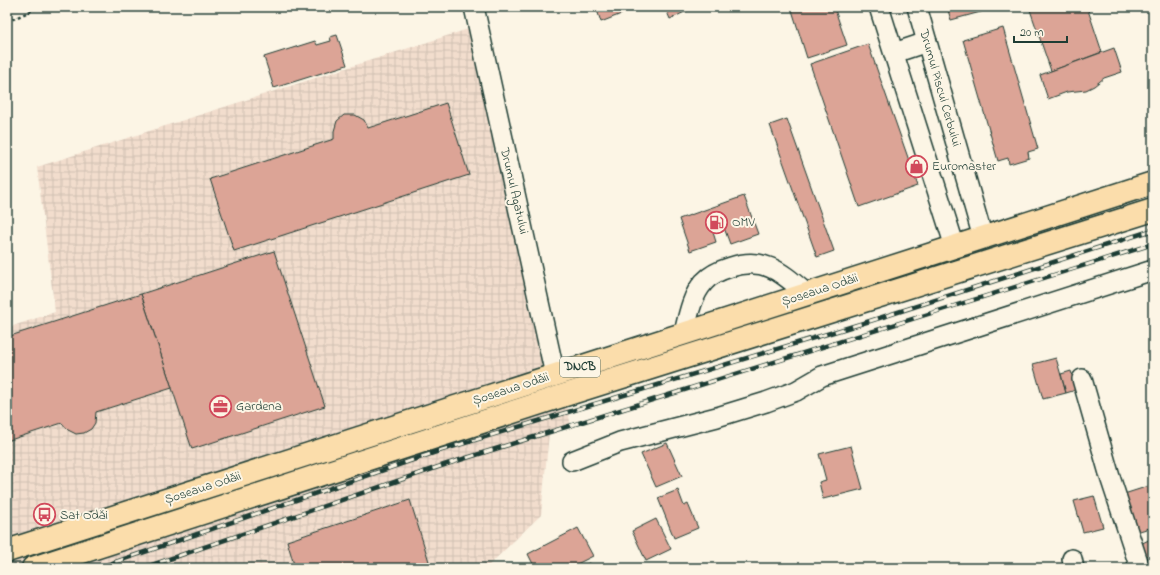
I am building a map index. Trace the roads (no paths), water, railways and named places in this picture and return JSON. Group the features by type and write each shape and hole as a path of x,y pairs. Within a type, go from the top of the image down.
{"main road":[{"name":"Șoseaua Odăii","path":"7,551 1153,183"},
{"name":"Șoseaua Odăii","path":"33,568 557,398 1153,210"}],"street":[{"name":"Drumul Agatului","path":"474,7 555,375"},
{"path":"880,7 955,247"},
{"name":"Drumul Piscul Cerbului","path":"917,7 983,238"},
{"path":"894,52 927,42"},
{"path":"684,333 692,302 704,282 718,271 742,263 764,264 782,273 807,294"},
{"path":"572,461 620,442 717,417 766,402 796,391 822,376 848,367 1153,270"},
{"path":"1082,379 1112,484 1140,568"}],"railway":[{"path":"98,568 442,450 870,321 1153,230"},
{"path":"143,568 447,464 1153,244"}],"place":[{"name":"Euromaster","path":"917,166"},
{"name":"OMV","path":"717,222"},
{"name":"Gardena","path":"220,406"},
{"name":"Sat Odăi","path":"44,515"}]}
